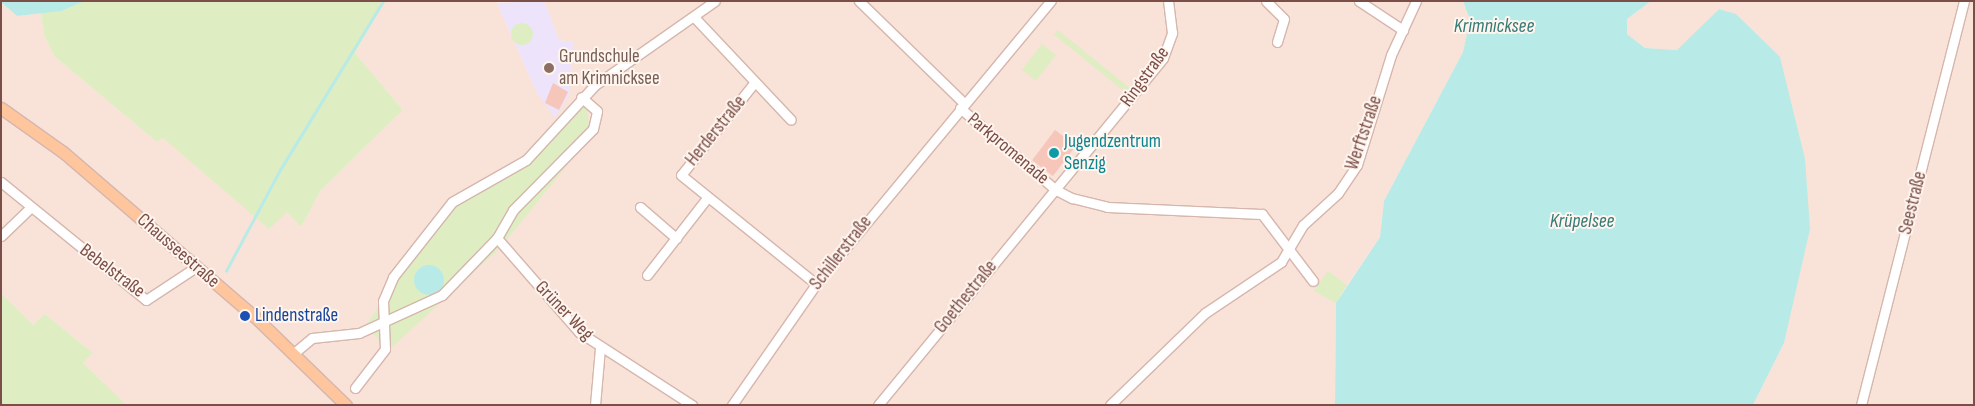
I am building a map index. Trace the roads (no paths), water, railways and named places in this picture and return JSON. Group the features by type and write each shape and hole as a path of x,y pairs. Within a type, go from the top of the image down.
{"main road":[{"name":"Chausseestraße","path":"1,108 63,152 294,353 346,405"}],"street":[{"path":"355,388 385,349 383,301 393,277 452,202 526,160 581,97 715,1"},
{"name":"Parkpromenade","path":"859,1 962,106 1056,190"},
{"path":"962,106 1050,1"},
{"name":"Ringstraße","path":"1056,190 1163,58 1172,33 1168,1"},
{"path":"1266,1 1284,18 1277,42"},
{"path":"1359,1 1403,30"},
{"name":"Werftstraße","path":"1110,405 1205,314 1261,278 1289,249 1303,225 1338,193 1357,165 1384,73 1416,1"},
{"name":"Seestraße","path":"1861,405 1963,1"},
{"name":"Herderstraße","path":"694,17 754,84 791,120"},
{"name":"Herderstraße","path":"754,84 681,176 816,284"},
{"path":"294,353 312,338 359,333 442,295 496,238 512,210 598,122 591,102 581,97"},
{"name":"Schillerstraße","path":"732,405 816,284 962,106"},
{"name":"Bebelstraße","path":"1,182 30,208 146,300 196,267"},
{"path":"1056,190 1107,207 1262,214 1313,282"},
{"name":"Goethestraße","path":"878,405 1056,190"},
{"path":"647,275 707,198"},
{"path":"640,207 676,238"},
{"path":"1,236 30,208"},
{"name":"Grüner Weg","path":"496,238 579,332 600,348 692,405"},
{"path":"595,405 600,348"}],"water":[{"path":"85,1 61,11 17,16 1,2"},
{"name":"Krüpelsee","path":"1463,1 1651,1 1627,19 1627,34 1645,48 1677,50 1719,9 1736,14 1780,57 1805,159 1810,229 1784,343 1753,405 1335,404 1336,303 1380,237 1384,201 1463,52 1470,20"},
{"path":"429,265 439,270 444,280 439,290 429,295 419,290 414,280 419,270"}],"waterway":[{"path":"226,271 280,170 383,1"}],"place":[{"name":"Grundschule am Krimnicksee","path":"549,68"},
{"name":"Jugendzentrum Senzig","path":"1054,153"},
{"name":"Lindenstraße","path":"245,316"}],"water label":[{"name":"Krimnicksee","path":"1494,26"}]}
